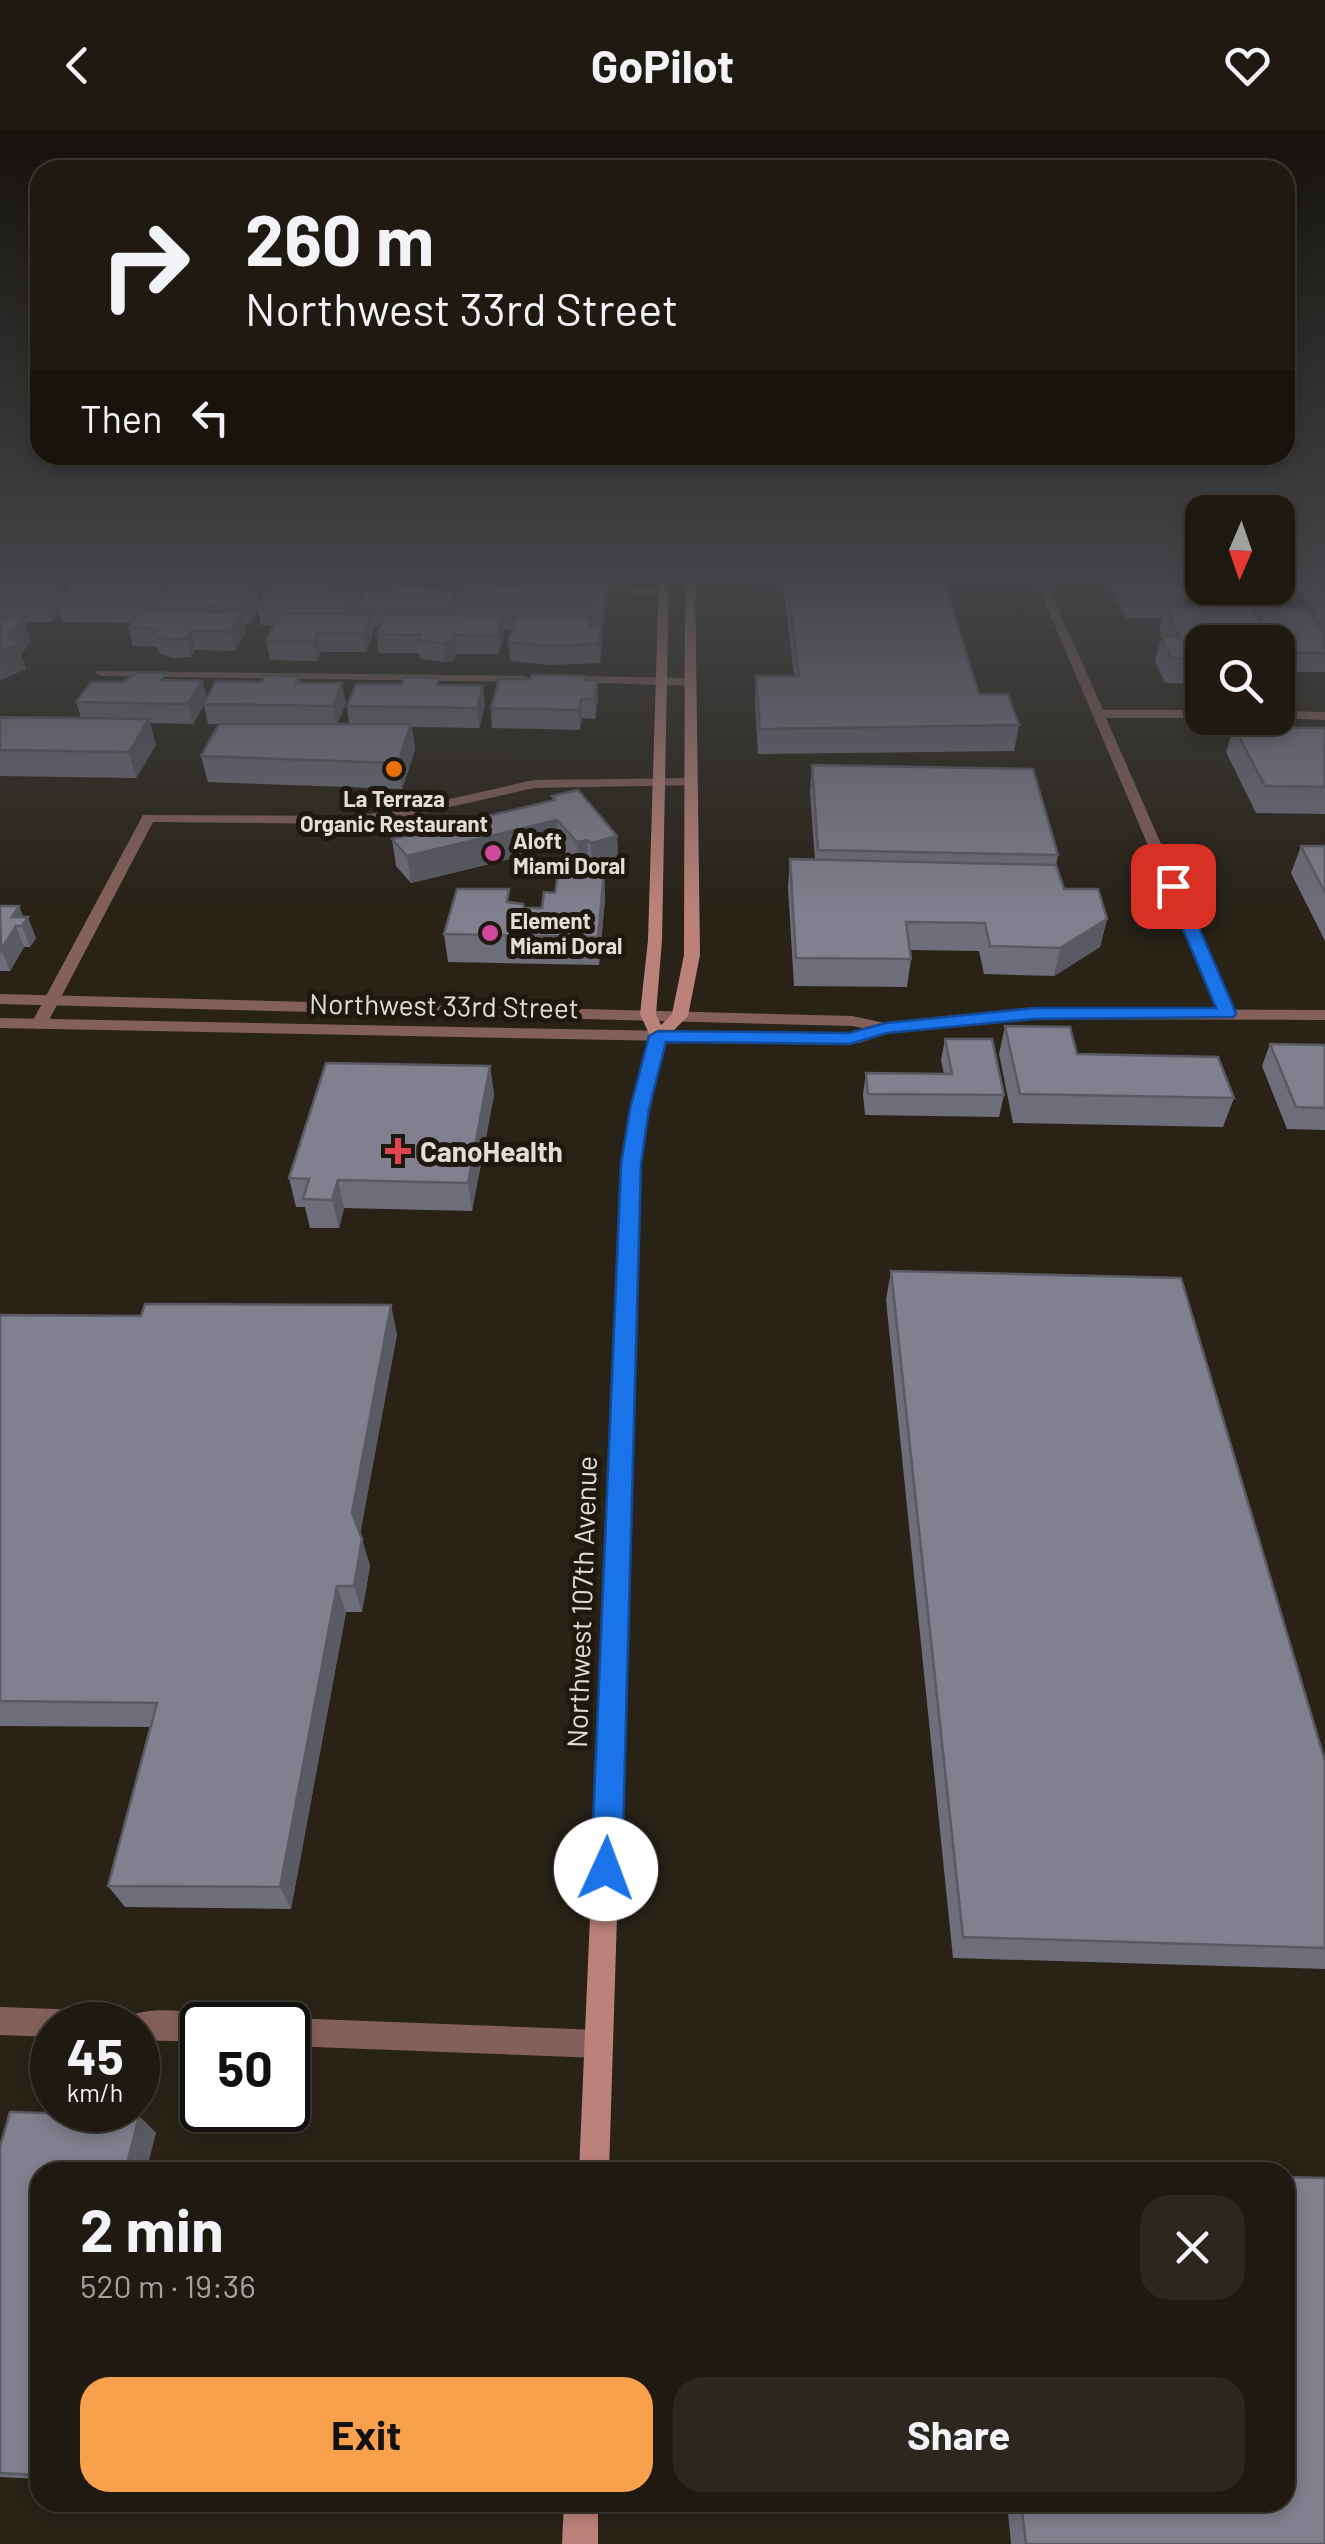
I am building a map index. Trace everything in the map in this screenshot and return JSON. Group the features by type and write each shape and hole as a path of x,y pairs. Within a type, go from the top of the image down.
{"main road":[{"path":"661,687 654,952 648,1014 658,1036 680,1016 692,948 690,687"},
{"name":"Northwest 107th Avenue","path":"594,2162 631,1164 658,1036"},
{"path":"580,2544 582,2512"}],"street":[{"path":"1086,687 1227,1013"},
{"path":"1098,714 1185,714"},
{"path":"1295,715 1325,716"},
{"path":"39,1024 148,818 354,820 405,813 534,784 691,782"},
{"name":"Northwest 33rd Street","path":"0,999 648,1014 852,1021 886,1028"},
{"name":"Northwest 33rd Street","path":"0,1023 837,1039 859,1038 886,1028 1034,1014 1325,1015"},
{"path":"0,2021 30,2022"},
{"path":"310,2033 599,2044"}],"building":[{"path":"88,687 199,687 188,704 76,702"},
{"path":"213,687 341,687 333,706 204,704"},
{"path":"355,687 483,687 477,708 347,706"},
{"path":"497,687 597,687 594,699 581,699 579,710 491,708"},
{"path":"757,687 977,687 979,694 1008,694 1019,725 760,729"},
{"path":"0,717 149,719 129,752 0,750"},
{"path":"219,724 411,724 398,763 201,756"},
{"path":"1295,728 1325,728 1325,787 1265,786 1238,735 1295,735"},
{"path":"812,765 1033,769 1058,855 818,850"},
{"path":"578,790 617,836 591,843 577,842 557,820 407,856 392,839 555,800 552,796"},
{"path":"1301,846 1325,846 1325,893"},
{"path":"790,859 1056,865 1064,889 1098,889 1107,919 1060,948 990,946 985,923 906,922 911,959 796,958"},
{"path":"604,871 598,937 444,934 457,889 509,889 507,902 523,904 524,908 542,908 544,892 555,893 558,874"},
{"path":"0,906 19,906 12,917 28,917 22,926 16,926 1,950"},
{"path":"1005,1026 1070,1027 1077,1054 1218,1057 1234,1098 1020,1094"},
{"path":"945,1039 992,1039 1004,1095 868,1094 866,1073 952,1074"},
{"path":"1270,1044 1325,1045 1325,1108 1296,1107"},
{"name":"CanoHealth","path":"326,1063 490,1066 468,1183 338,1180 332,1200 303,1199 309,1179 289,1178"},
{"path":"891,1271 1181,1278 1325,1761 1325,1948 963,1937"},
{"path":"145,1304 391,1305 352,1513 362,1539 354,1586 337,1586 280,1887 108,1886 157,1703 0,1701 0,1315 141,1316"},
{"path":"10,2112 30,2113 30,2132 135,2132 128,2162 30,2162 30,2474 0,2473 0,2147"},
{"path":"1295,2177 1325,2178 1325,2544 1026,2544 1022,2512 1295,2512"}],"place":[{"name":"La Terraza Organic Restaurant","path":"394,769"},
{"name":"Aloft Miami Doral","path":"493,853"},
{"name":"Element Miami Doral","path":"490,933"},
{"name":"CanoHealth","path":"398,1151"}],"route":[{"path":"606,1869 631,1164 634,1135 658,1036 859,1038 886,1028 1034,1014 1227,1013 1173,886"}]}
